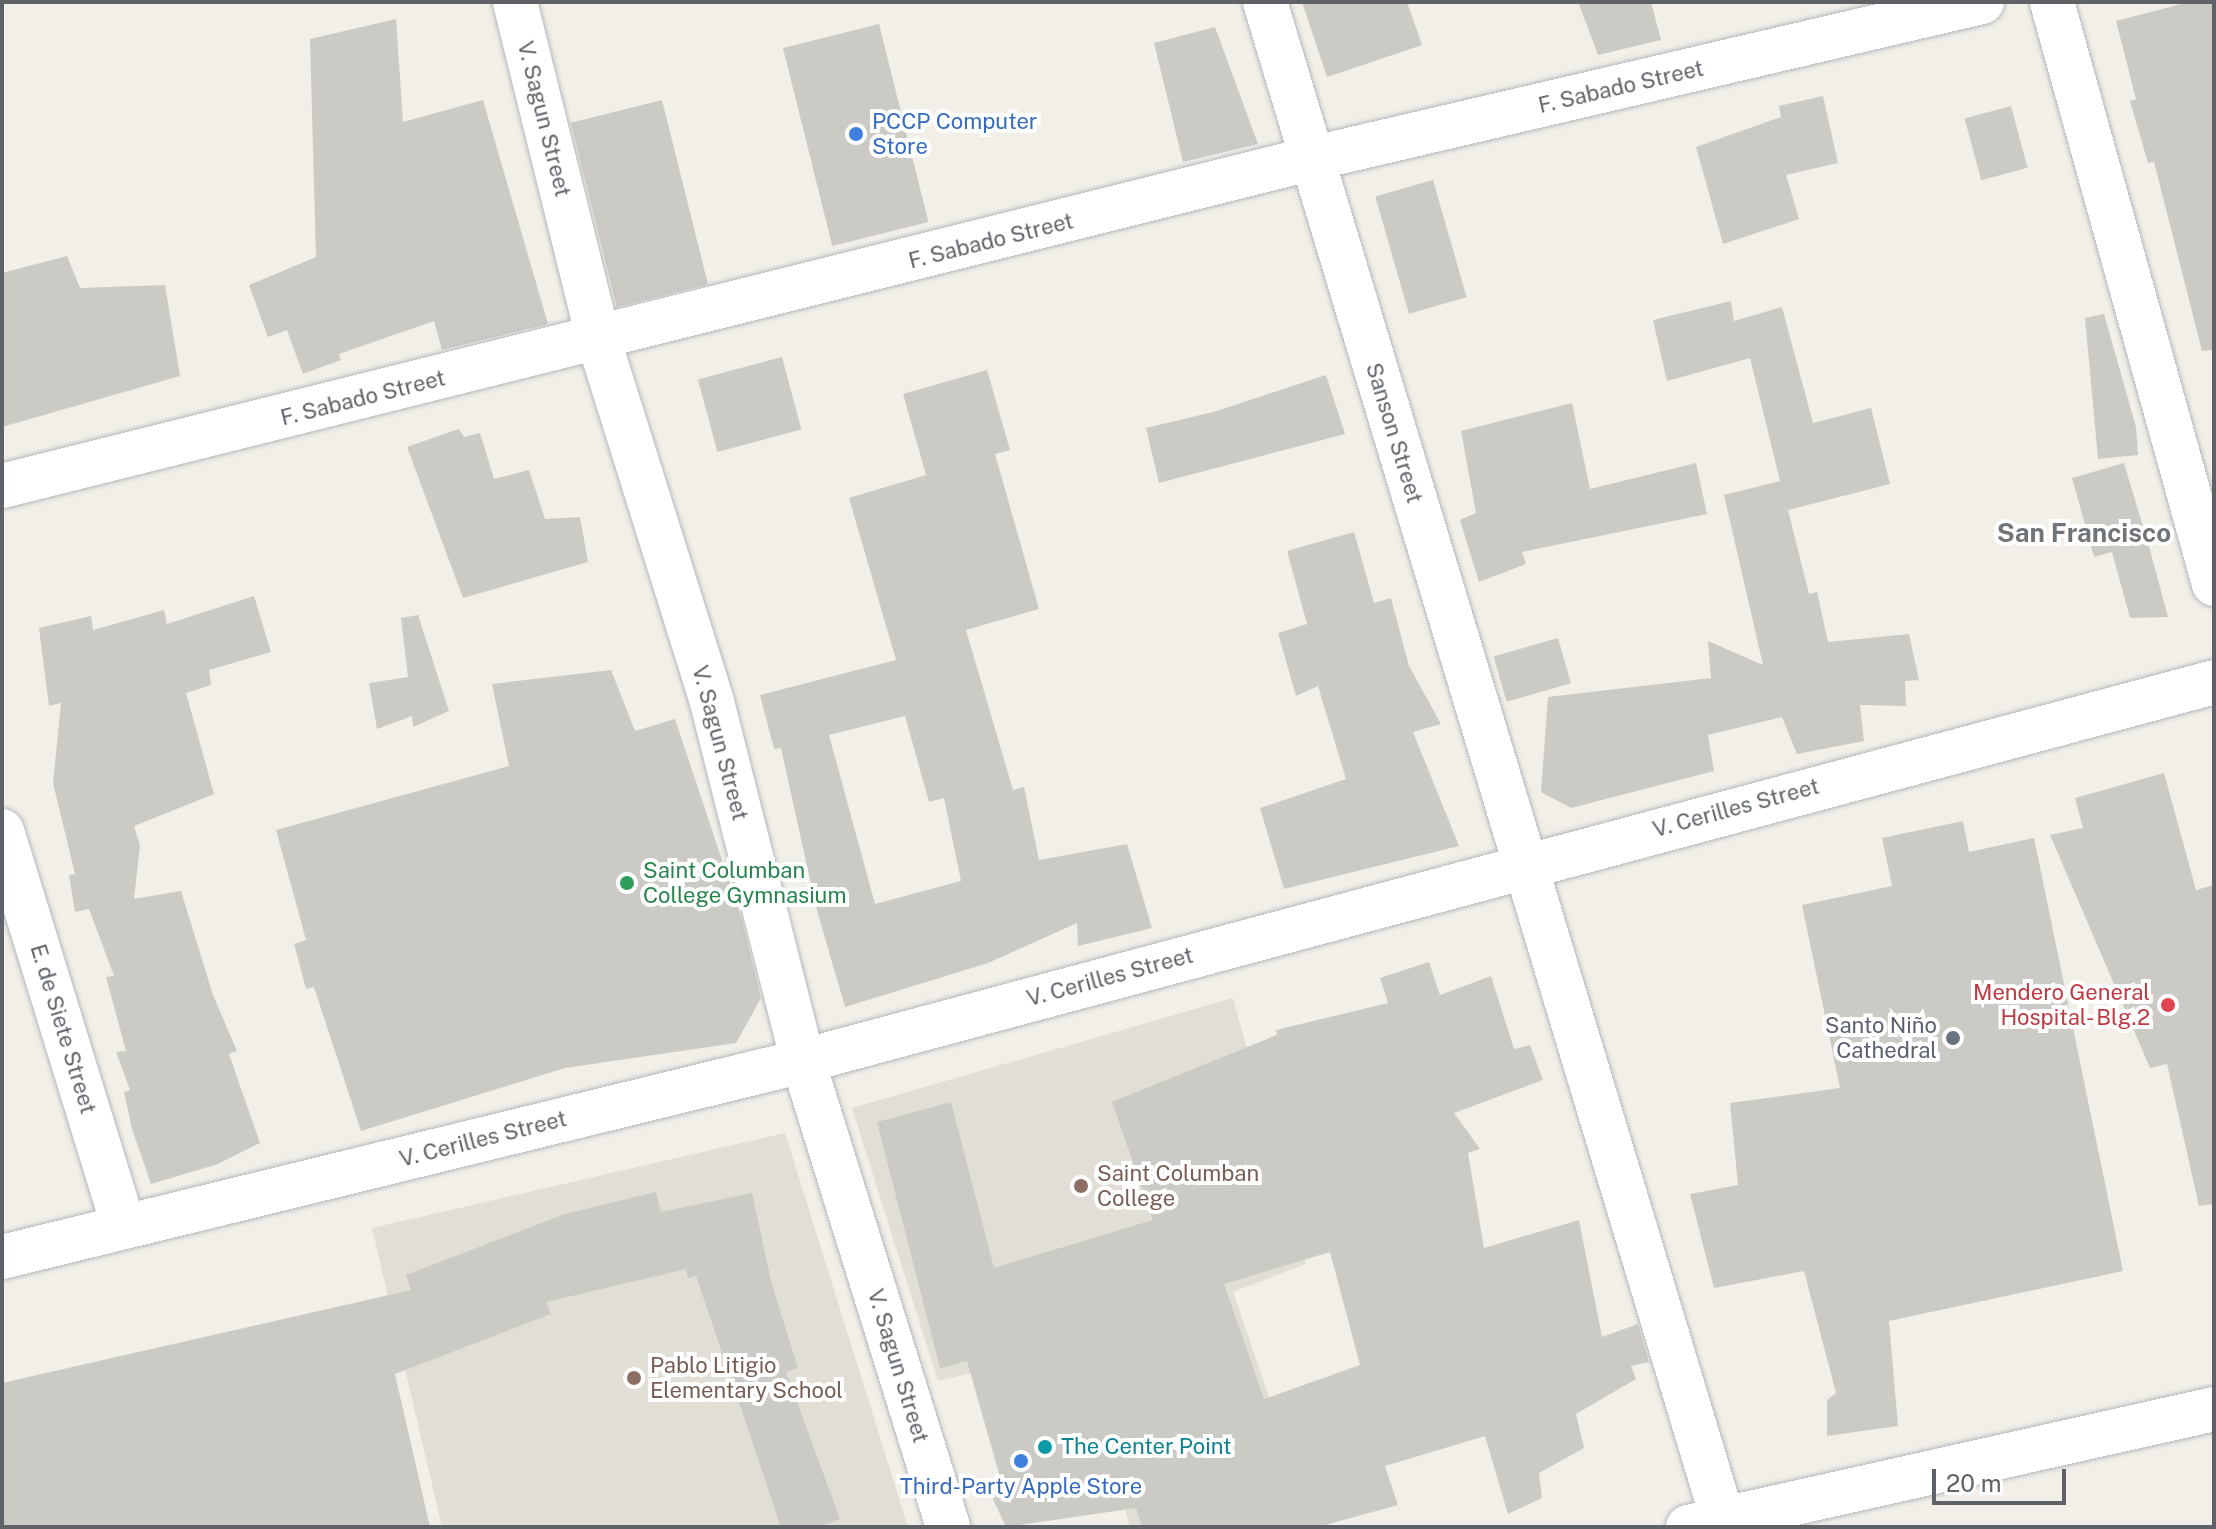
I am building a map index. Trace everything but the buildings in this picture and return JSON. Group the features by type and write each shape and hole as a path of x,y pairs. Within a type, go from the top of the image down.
{"street":[{"name":"V. Sagun Street","path":"515,2 599,341 712,702 803,1061 948,1527"},
{"name":"Sanson Street","path":"1265,2 1524,864 1712,1524"},
{"name":"F. Sabado Street","path":"2,486 599,341 1310,159 1982,2"},
{"path":"2052,2 2214,584"},
{"name":"V. Cerilles Street","path":"2,1257 803,1061 1524,864 2214,682"},
{"name":"E. de Siete Street","path":"2,831 124,1227"},
{"path":"1712,1524 2214,1409"}],"shaded area":[{"name":"Saint Columban College","path":"1233,998 1306,1264 1233,1292 1314,1527 1130,1527 1080,1347 938,1381 852,1108"},
{"name":"Pablo Litigio Elementary School","path":"785,1133 908,1527 442,1527 372,1228"}],"place":[{"name":"PCCP Computer Store","path":"856,134"},
{"name":"Saint Columban College Gymnasium","path":"627,883"},
{"name":"Mendero General Hospital- Blg.2","path":"2168,1005"},
{"name":"Santo Niño Cathedral","path":"1953,1038"},
{"name":"Saint Columban College","path":"1081,1186"},
{"name":"Pablo Litigio Elementary School","path":"634,1378"},
{"name":"The Center Point","path":"1045,1447"},
{"name":"Third-Party Apple Store","path":"1021,1461"}],"district":[{"name":"San Francisco","path":"2084,533"}]}
